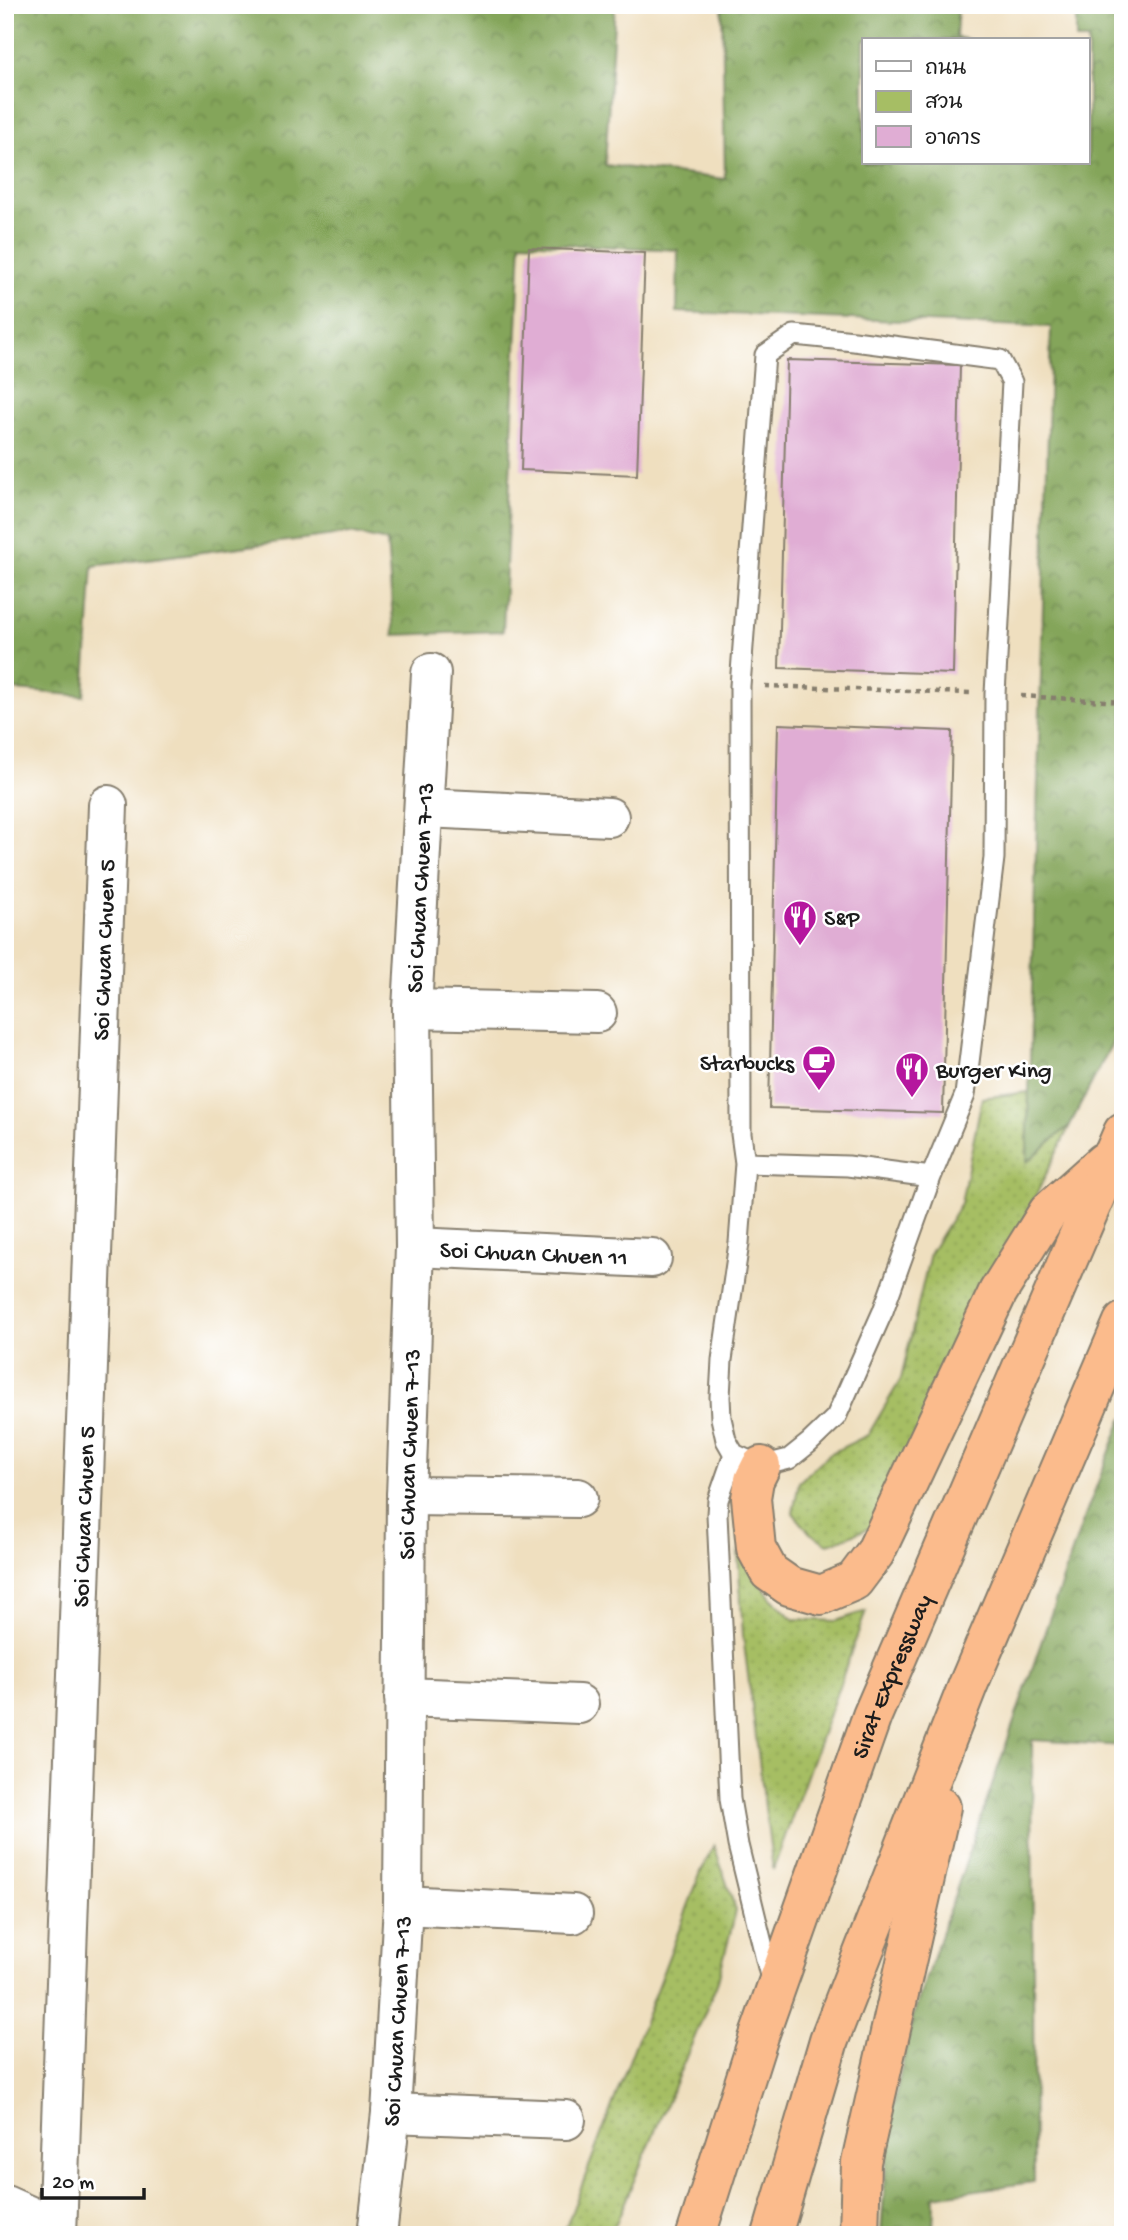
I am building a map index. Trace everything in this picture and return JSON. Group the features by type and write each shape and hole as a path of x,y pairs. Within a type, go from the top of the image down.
{"highway":[{"path":"748,1460 754,1480 751,1498 756,1548 769,1572 789,1586 821,1595 854,1581 875,1553 998,1292 1048,1212 1119,1141"},
{"name":"Sirat Expressway","path":"696,2235 759,2036 872,1716 1119,1141"},
{"path":"772,2235 829,2040 968,1685 1123,1322"},
{"path":"859,2235 861,2162 968,1685"},
{"path":"675,2235 759,2036"}],"street":[{"name":"Soi Chuan Chuen 7-13","path":"377,2235 391,2113 402,1905 406,1496 415,1247 412,1009 431,673"},
{"name":"Soi Chuan Chuen 5","path":"57,2232 108,805"},
{"path":"425,808 609,817"},
{"path":"412,1009 597,1013"},
{"name":"Soi Chuan Chuen 11","path":"415,1247 652,1258"},
{"path":"406,1496 578,1498"},
{"path":"404,1697 579,1704"},
{"path":"402,1905 573,1914"},
{"path":"391,2113 566,2120"},
{"path":"5,2205 57,2232"}],"lane":[{"path":"794,335 1000,360 1012,382 995,694 994,858 965,1095 931,1177 883,1311 836,1417 789,1459 748,1460 726,1440 721,1418 722,1360 739,1242 745,1163 741,1134 740,686 765,355 794,335"},
{"path":"745,1163 848,1166 931,1177"},
{"path":"748,1460 718,1500 717,1514 730,1798 738,1845 774,1993"}],"path":[{"path":"740,686 995,694 1123,702"}],"green space":[{"path":"5,5 615,5 605,165 725,179 722,5 958,5 956,37 961,38 862,38 862,164 1090,164 1090,38 1076,38 1076,5 1123,5 1123,1022 1070,1125 1027,1162 1051,327 677,312 678,250 521,242 503,631 394,635 387,541 350,533 93,566 84,696 5,689"},
{"path":"1029,1092 1027,1161 1070,1125 875,1526 828,1544 810,1533 793,1513 799,1482 829,1454 868,1435 901,1379 930,1253 961,1203 982,1098"},
{"path":"1123,1417 1123,1746 1032,1740 1034,2182 934,2196 933,2235 881,2235 889,2125 913,2016 1080,1529"},
{"path":"738,1553 771,1598 793,1619 836,1621 866,1611 773,1870 743,1636"},
{"path":"714,1845 736,1911 717,1984 611,2235 563,2235 701,1872"}],"building":[{"path":"529,248 645,253 637,475 521,470"},
{"path":"787,360 960,365 953,674 779,668"},
{"path":"778,724 952,731 943,1113 769,1108"}],"place":[{"name":"S&P","path":"800,947"},
{"name":"Starbucks","path":"819,1092"},
{"name":"Burger King","path":"912,1099"}]}
